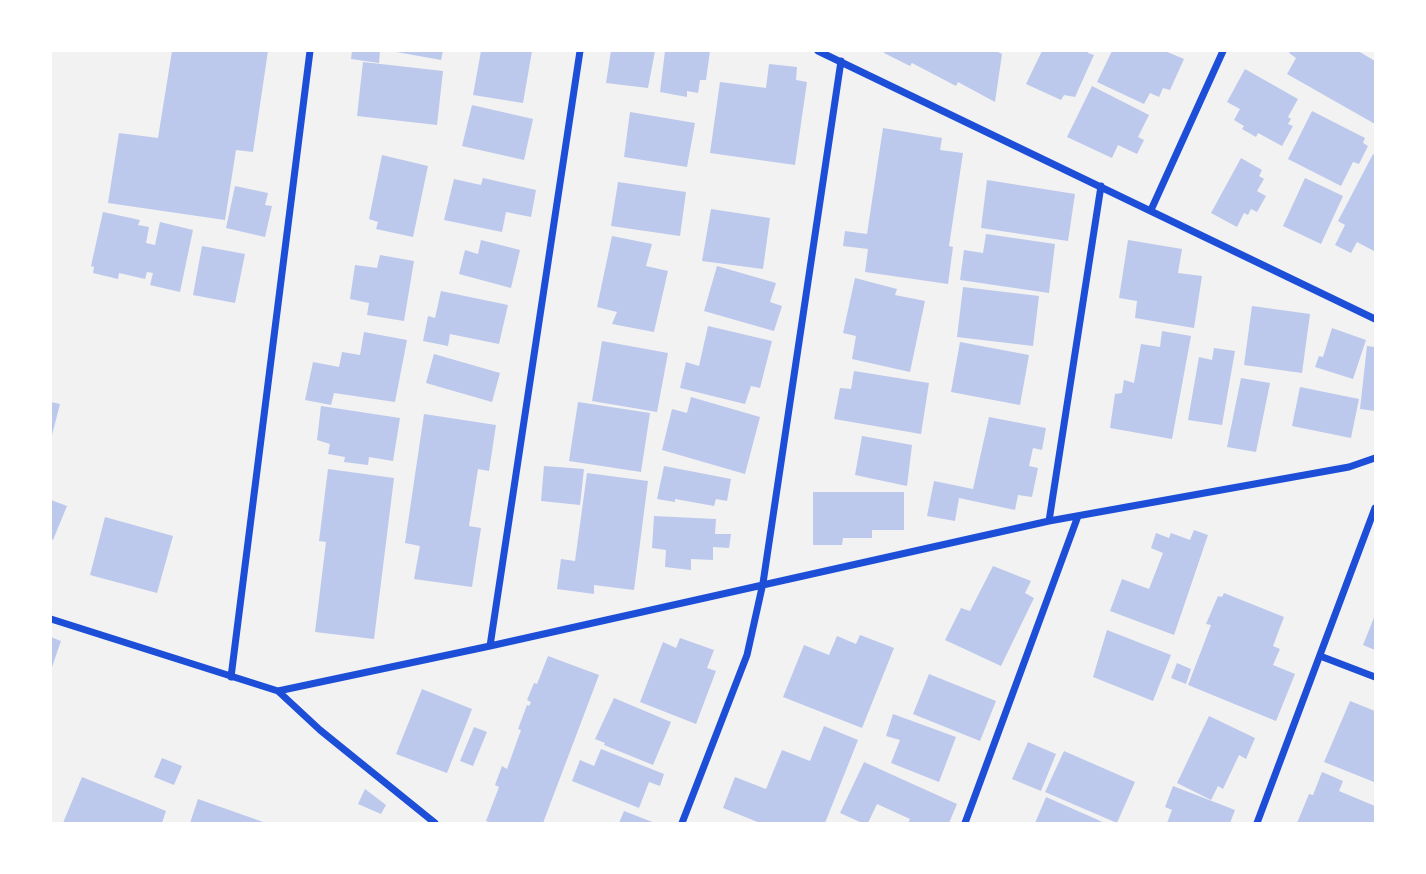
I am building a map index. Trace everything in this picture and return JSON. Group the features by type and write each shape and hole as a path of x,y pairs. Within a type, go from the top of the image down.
{"street":[{"path":"230,677 310,51"},
{"path":"490,646 580,51"},
{"path":"818,51 1375,319"},
{"path":"1151,210 1223,51"},
{"path":"682,823 747,655 763,583 841,61"},
{"path":"1048,521 1101,186"},
{"path":"278,691 1048,521 1349,467 1375,458"},
{"path":"1257,823 1375,508"},
{"path":"964,823 1078,516"},
{"path":"51,619 278,691 320,730 435,823"},
{"path":"1320,656 1375,677"}],"building":[{"path":"172,51 268,51 253,152 236,150 225,220 108,203 119,133 158,138"},
{"path":"352,51 380,51 379,63 351,59"},
{"path":"391,51 443,51 441,60"},
{"path":"481,51 532,51 523,103 473,95"},
{"path":"611,51 655,51 648,88 606,83"},
{"path":"665,51 710,51 706,80 700,80 698,93 687,91 687,97 660,92"},
{"path":"996,51 1002,54 995,102 958,82 956,86 912,63 910,66 884,53"},
{"path":"1042,51 1089,51 1088,53 1094,55 1075,97 1064,95 1061,100 1026,84"},
{"path":"1112,51 1165,51 1184,59 1170,90 1163,88 1159,97 1150,93 1144,104 1097,82"},
{"path":"1358,51 1375,61 1375,124 1287,74 1296,58 1289,53"},
{"path":"363,62 443,71 437,125 357,116"},
{"path":"769,64 797,67 796,80 807,82 795,165 710,153 720,82 766,88"},
{"path":"1245,69 1298,99 1288,117 1291,119 1288,124 1293,126 1282,146 1258,133 1256,137 1242,129 1244,126 1234,120 1240,109 1227,102"},
{"path":"1092,86 1149,115 1138,137 1144,140 1137,154 1118,145 1112,158 1067,137"},
{"path":"472,105 533,119 524,160 462,146"},
{"path":"1312,111 1365,138 1363,143 1368,146 1359,164 1353,162 1341,186 1288,159"},
{"path":"630,112 695,123 687,167 624,157"},
{"path":"883,128 942,138 940,150 963,153 949,246 953,247 948,284 865,272 868,249 843,246 845,231 867,234"},
{"path":"1373,154 1375,249 1374,251 1357,242 1351,253 1335,245 1345,225 1338,221"},
{"path":"382,155 428,166 413,237 376,229 378,222 369,219"},
{"path":"1241,158 1262,170 1259,176 1264,179 1257,191 1266,196 1257,212 1251,209 1248,215 1244,213 1237,227 1211,213"},
{"path":"483,178 536,190 531,217 506,212 502,232 444,220 454,179 481,185"},
{"path":"1305,178 1343,196 1321,244 1283,226"},
{"path":"987,180 1075,194 1068,241 981,228"},
{"path":"618,182 686,192 680,236 611,226"},
{"path":"235,186 268,193 265,205 272,206 265,237 226,228"},
{"path":"711,209 770,218 763,269 702,261"},
{"path":"103,212 140,220 138,225 149,227 146,243 155,245 160,222 193,230 180,292 150,285 153,273 147,272 145,279 119,273 118,279 93,273 94,267 91,266"},
{"path":"986,234 1055,244 1049,293 960,280 964,250 983,253"},
{"path":"612,236 652,244 646,266 668,271 654,332 612,324 617,312 597,307"},
{"path":"481,240 520,250 511,288 459,274 465,250 478,254"},
{"path":"1128,240 1182,249 1178,273 1202,276 1194,328 1135,318 1137,301 1119,298"},
{"path":"202,246 245,254 235,303 193,295"},
{"path":"380,255 414,261 404,321 367,315 369,303 350,299 355,265 377,268"},
{"path":"717,266 776,283 770,302 782,306 774,331 704,311"},
{"path":"855,278 897,289 895,295 925,301 910,372 852,359 856,336 843,333"},
{"path":"963,287 1039,296 1033,346 957,337"},
{"path":"441,291 508,305 499,344 450,334 448,346 423,341 428,316 435,318"},
{"path":"1252,306 1310,314 1302,373 1244,365"},
{"path":"708,326 772,341 760,388 751,386 745,404 680,388 686,362 699,366"},
{"path":"1332,328 1366,340 1353,379 1315,367 1319,356 1323,357"},
{"path":"1162,331 1191,336 1172,439 1110,428 1115,394 1122,393 1124,380 1134,383 1141,344 1160,347"},
{"path":"364,332 407,340 395,402 334,393 331,405 305,400 313,362 339,367 342,352 360,355"},
{"path":"602,341 668,353 657,412 592,401"},
{"path":"960,342 1029,355 1020,405 951,392"},
{"path":"1367,346 1375,347 1375,411 1360,409"},
{"path":"1214,348 1235,351 1222,425 1188,420 1199,357 1212,360"},
{"path":"434,354 500,373 492,402 426,383"},
{"path":"854,371 929,383 921,434 834,419 840,388 851,389"},
{"path":"1241,378 1270,383 1256,452 1227,447"},
{"path":"1300,387 1359,399 1351,438 1292,426"},
{"path":"691,397 760,417 745,474 662,450 672,409 687,413"},
{"path":"51,402 60,404 52,435 51,435"},
{"path":"578,402 650,413 641,472 569,461"},
{"path":"321,406 400,418 393,461 369,457 368,465 344,462 345,457 328,454 330,444 317,440"},
{"path":"424,414 496,425 489,471 478,469 469,526 481,528 472,587 414,579 420,546 405,543"},
{"path":"989,417 1046,428 1042,450 1033,448 1029,466 1038,468 1032,497 1018,495 1015,510 959,498 955,521 927,516 934,481 973,489"},
{"path":"862,436 912,445 907,486 855,475"},
{"path":"544,466 584,469 580,505 541,501"},
{"path":"664,466 731,479 727,501 716,499 714,506 675,499 675,502 657,499"},
{"path":"328,469 394,478 374,639 315,632 326,542 319,541"},
{"path":"587,473 648,481 634,590 594,585 594,594 557,589 561,559 575,561"},
{"path":"813,492 904,492 904,530 872,530 872,538 843,538 842,545 813,545"},
{"path":"51,500 67,506 53,540 51,539"},
{"path":"654,516 716,519 715,534 731,534 729,548 713,547 713,560 691,559 691,570 665,567 666,550 652,548"},
{"path":"105,517 173,536 157,593 90,575"},
{"path":"1194,530 1208,535 1174,635 1110,611 1122,579 1149,589 1163,553 1151,548 1156,533 1169,538 1171,533 1190,540"},
{"path":"993,566 1031,581 1025,593 1034,598 1001,666 945,640 961,608 970,611"},
{"path":"1224,593 1284,617 1273,646 1280,649 1273,665 1295,674 1276,721 1188,685 1211,625 1206,624 1218,596 1222,597"},
{"path":"1375,615 1375,650 1363,645"},
{"path":"1107,630 1171,655 1153,701 1093,677"},
{"path":"860,635 894,648 862,728 783,697 804,645 829,655 837,636 856,644"},
{"path":"51,637 61,641 51,670"},
{"path":"680,638 714,650 707,668 716,671 696,724 640,702 663,642 676,648"},
{"path":"548,656 599,675 543,823 486,821 499,787 495,785 502,766 507,769 521,730 518,729 527,705 531,702 527,700 534,683 537,684"},
{"path":"1177,663 1191,669 1186,684 1171,678"},
{"path":"929,674 996,701 980,741 913,714"},
{"path":"422,689 472,709 447,773 396,754"},
{"path":"614,698 671,722 653,765 595,739"},
{"path":"1350,701 1375,711 1374,782 1324,762"},
{"path":"893,714 956,737 939,782 891,763 900,740 886,736"},
{"path":"1209,716 1255,738 1246,759 1239,755 1223,789 1218,786 1211,800 1177,783"},
{"path":"824,726 858,740 825,823 760,823 723,808 735,777 766,789 782,750 810,761"},
{"path":"474,727 487,732 473,766 460,761"},
{"path":"1028,742 1056,754 1041,791 1012,779"},
{"path":"601,749 664,774 660,786 649,782 639,808 572,781 580,760 594,766"},
{"path":"1064,751 1135,782 1117,823 1045,792"},
{"path":"162,758 182,766 174,785 154,777"},
{"path":"864,762 957,804 949,823 908,823 910,819 877,804 868,823 840,813"},
{"path":"1322,772 1343,781 1339,791 1375,806 1375,823 1297,823"},
{"path":"82,777 166,811 162,823 63,823"},
{"path":"1173,786 1235,810 1230,823 1167,823 1172,810 1165,807"},
{"path":"365,789 386,805 381,814 358,804"},
{"path":"1046,797 1105,823 1035,823"},
{"path":"198,799 266,823 190,823"},
{"path":"624,811 655,823 619,823"}]}
